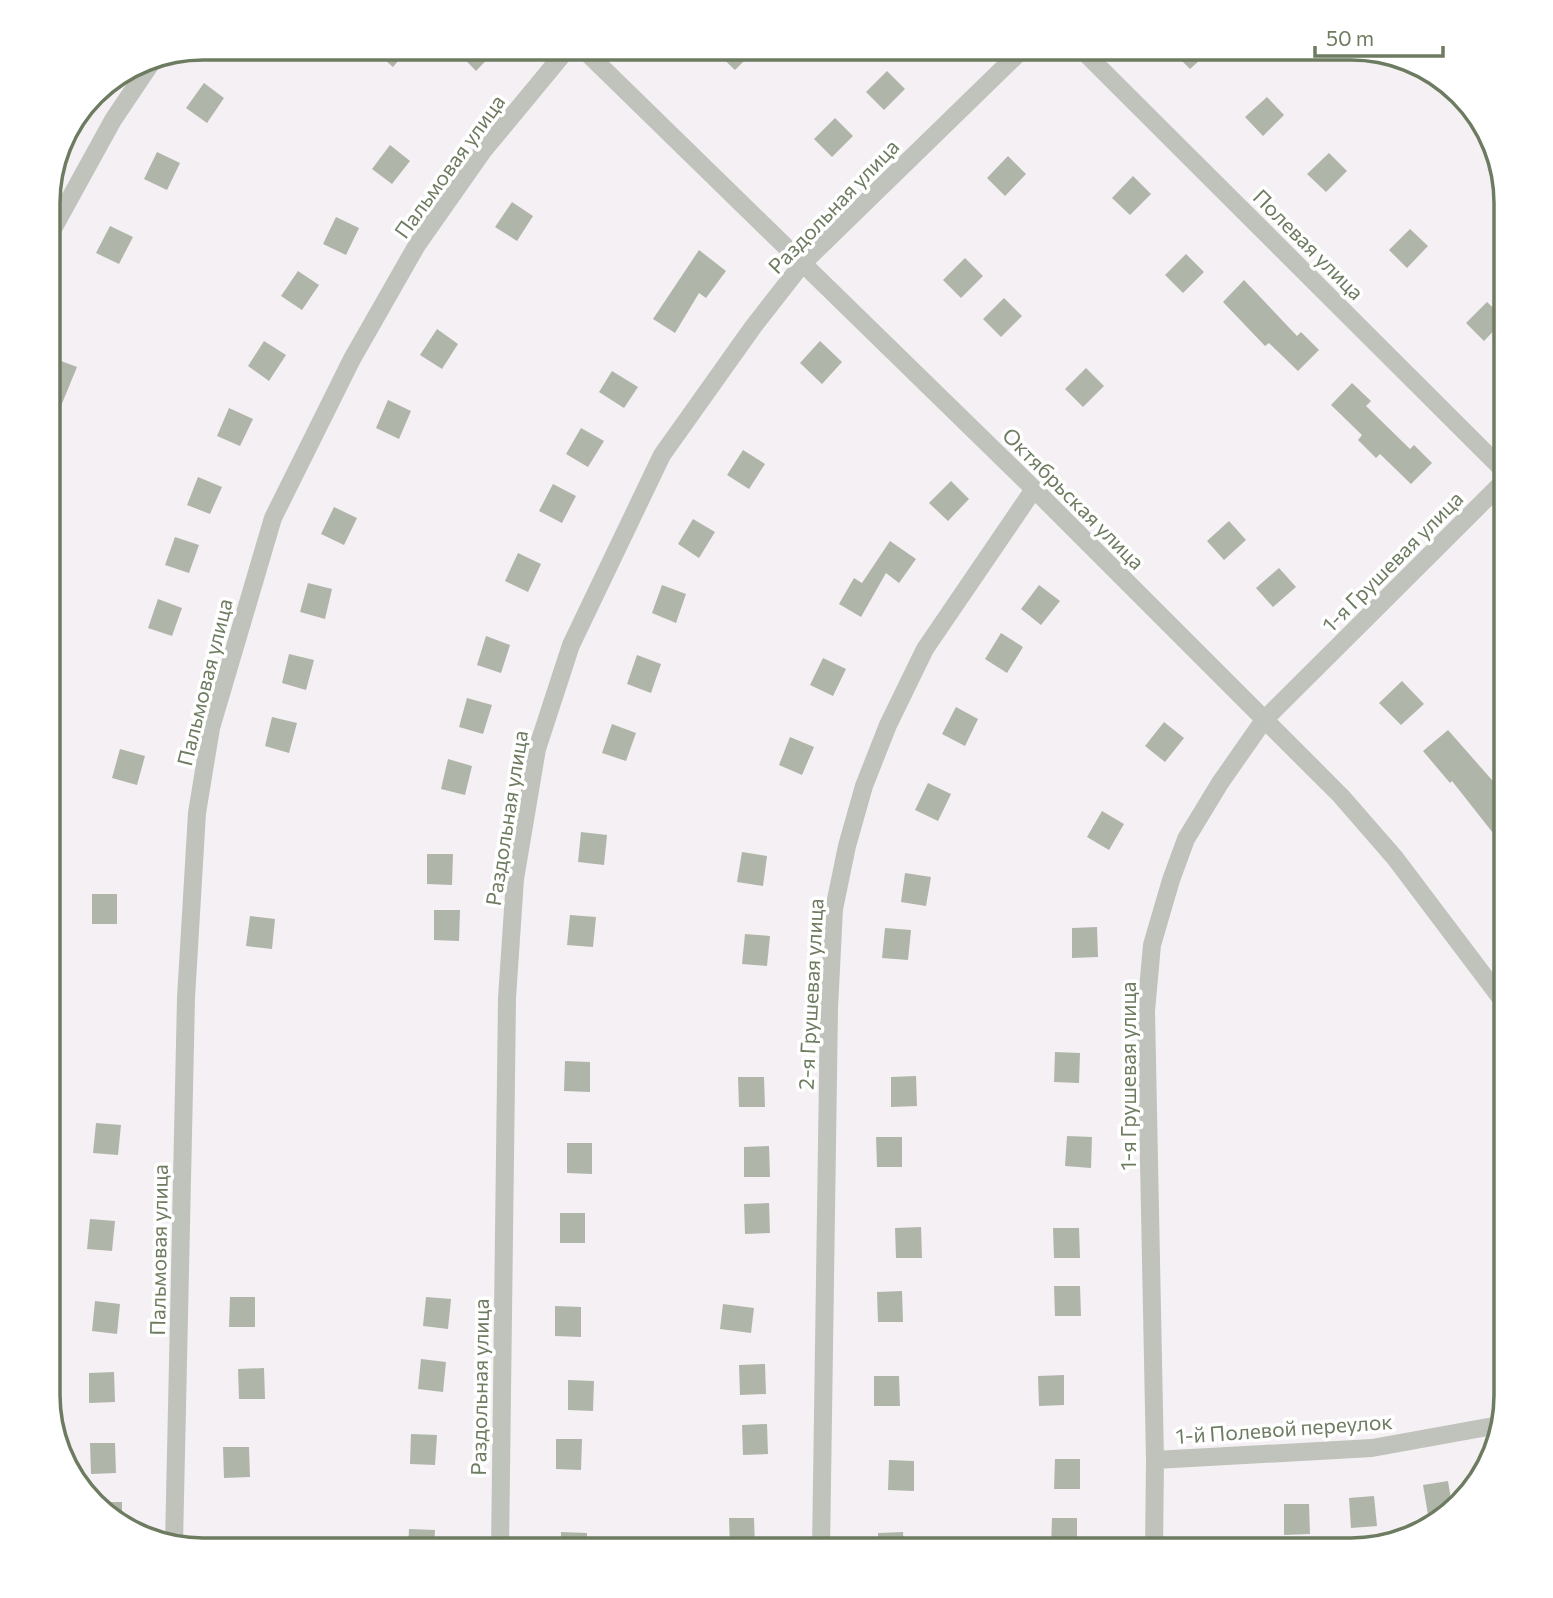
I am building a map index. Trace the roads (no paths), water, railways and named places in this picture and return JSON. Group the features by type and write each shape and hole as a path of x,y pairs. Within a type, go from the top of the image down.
{"street":[{"name":"Пальмовая улица","path":"174,1535 186,998 197,813 211,728 273,518 352,359 417,245 483,150 558,60"},
{"name":"Октябрьская улица","path":"594,60 1034,489 1341,796 1395,858 1494,989"},
{"name":"Раздольная улица","path":"500,1538 507,998 515,879 537,748 571,645 662,455 753,327 803,263 1012,60"},
{"name":"Полевая улица","path":"1092,60 1494,461"},
{"path":"60,216 113,120 147,71"},
{"name":"2-я Грушевая улица","path":"821,1538 829,1009 834,909 844,859 864,786 888,725 925,649 1034,489"},
{"name":"1-я Грушевая улица","path":"1154,1538 1146,1011 1152,945 1171,880 1186,839 1220,783 1264,720 1494,491"},
{"name":"1-й Полевой переулок","path":"1155,1460 1373,1448 1490,1427"}]}
